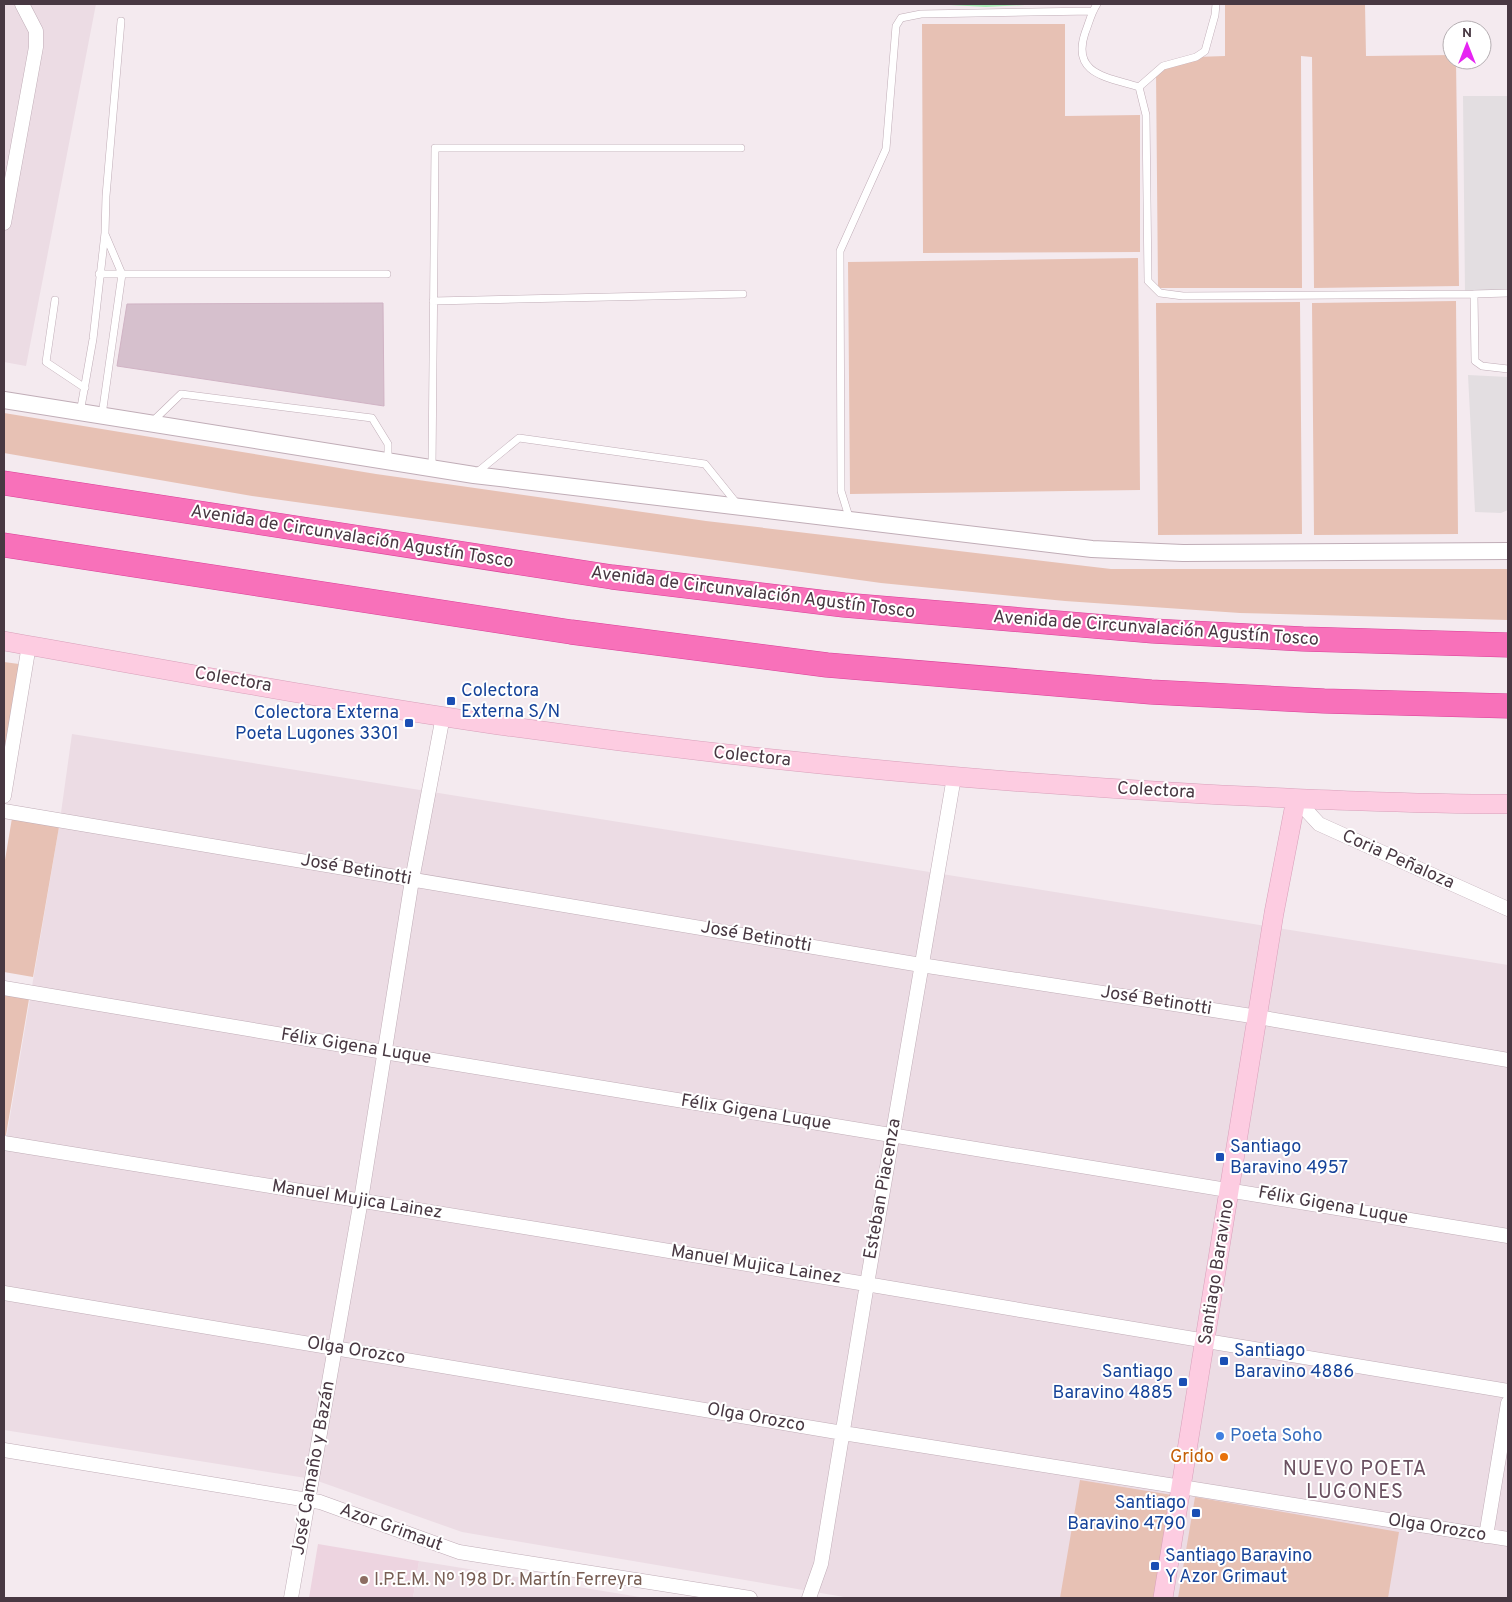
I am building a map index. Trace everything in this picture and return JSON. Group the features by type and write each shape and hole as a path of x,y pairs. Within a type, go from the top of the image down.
{"highway":[{"name":"Avenida de Circunvalación Agustín Tosco","path":"4,483 546,567 694,588 844,605 1153,631 1303,639 1508,645"},
{"path":"4,545 571,632 827,665 1151,692 1324,701 1508,706"}],"main road":[{"name":"Colectora","path":"4,641 443,716 748,757 954,778 1296,799 1508,804"},
{"name":"Santiago Baravino","path":"1163,1598 1183,1486 1258,1017 1296,799"}],"street":[{"path":"4,223 36,47 36,30 22,4"},
{"path":"4,400 80,414 474,475 1044,544 1139,552 1508,551"},
{"path":"4,796 29,645"},
{"name":"José Camaño y Bazán","path":"291,1598 361,1200 412,880 443,716"},
{"name":"Esteban Piacenza","path":"809,1598 822,1564 867,1284 954,778"},
{"name":"Coria Peñaloza","path":"1296,799 1319,824 1508,909"},
{"name":"José Betinotti","path":"4,811 921,965 1258,1017 1508,1060"},
{"name":"Félix Gigena Luque","path":"4,988 1508,1236"},
{"name":"Manuel Mujica Lainez","path":"4,1143 361,1200 867,1284 1206,1343 1508,1391"},
{"name":"Olga Orozco","path":"4,1293 843,1433 1508,1539"},
{"path":"1486,1536 1508,1403"},
{"name":"Azor Grimaut","path":"4,1450 308,1500 330,1505 459,1552 750,1598"}],"lane":[{"path":"1097,4 1081,46 1082,58 1087,66 1101,75 1139,87"},
{"path":"1139,87 1163,66 1196,57 1205,51 1215,15 1216,4"},
{"path":"850,520 841,491 840,251 886,149 896,26 901,18 921,14 1093,11"},
{"path":"80,414 93,339 105,233 106,196 121,22"},
{"path":"1139,87 1146,115 1148,281 1160,293 1183,296 1508,293"},
{"path":"432,468 434,148 741,148"},
{"path":"102,417 122,274 105,233"},
{"path":"99,274 387,274"},
{"path":"433,301 743,294"},
{"path":"1474,294 1476,361 1482,366 1508,369"},
{"path":"55,300 46,362 85,388"},
{"path":"150,424 181,394 372,418 388,444 388,462"},
{"path":"474,475 520,438 705,464 740,507"}],"shaded area":[{"path":"4,4 96,4 26,366 4,362"},
{"path":"931,4 1043,4 986,7"},
{"path":"1225,4 1365,4 1366,56 1442,55 1442,70 1456,70 1459,286 1314,288 1312,57 1301,56 1302,288 1158,288 1156,71 1196,57 1225,56"},
{"path":"922,24 1065,24 1065,116 1140,115 1140,252 923,253"},
{"path":"1463,96 1508,96 1508,293 1465,294"},
{"path":"1138,258 1140,490 850,494 848,262"},
{"path":"1456,301 1458,534 1314,535 1312,303"},
{"path":"1300,302 1302,534 1158,535 1156,303"},
{"path":"1468,375 1508,377 1508,510 1501,513 1475,512"},
{"path":"4,413 376,474 706,521 1111,569 1508,569 1508,620 1240,613 1065,601 881,583 252,496 4,453"},
{"path":"4,662 19,664 4,753"},
{"path":"72,734 1508,965 1508,1598 850,1598 462,1532 312,1479 4,1430 4,1152 59,827"},
{"path":"12,818 59,827 33,977 4,972 4,866"},
{"path":"4,995 29,999 6,1135 4,1135"},
{"path":"1080,1480 1172,1495 1155,1598 1060,1598"},
{"path":"1195,1497 1399,1532 1388,1598 1178,1598"},
{"name":"I.P.E.M. Nº 198 Dr. Martín Ferreyra","path":"318,1544 419,1561 413,1598 309,1598"},
{"path":"419,1561 646,1598 413,1598"}],"building":[{"path":"383,303 384,406 117,366 127,304"}],"place":[{"name":"Colectora Externa S/N","path":"451,701"},
{"name":"Colectora Externa Poeta Lugones 3301","path":"409,723"},
{"name":"Santiago Baravino 4957","path":"1220,1157"},
{"name":"Santiago Baravino 4886","path":"1224,1361"},
{"name":"Santiago Baravino 4885","path":"1183,1382"},
{"name":"Poeta Soho","path":"1220,1436"},
{"name":"Grido","path":"1224,1457"},
{"name":"Santiago Baravino 4790","path":"1196,1513"},
{"name":"Santiago Baravino Y Azor Grimaut","path":"1155,1566"},
{"name":"I.P.E.M. Nº 198 Dr. Martín Ferreyra","path":"364,1580"}],"district":[{"name":"NUEVO POETA LUGONES","path":"1355,1482"}]}
